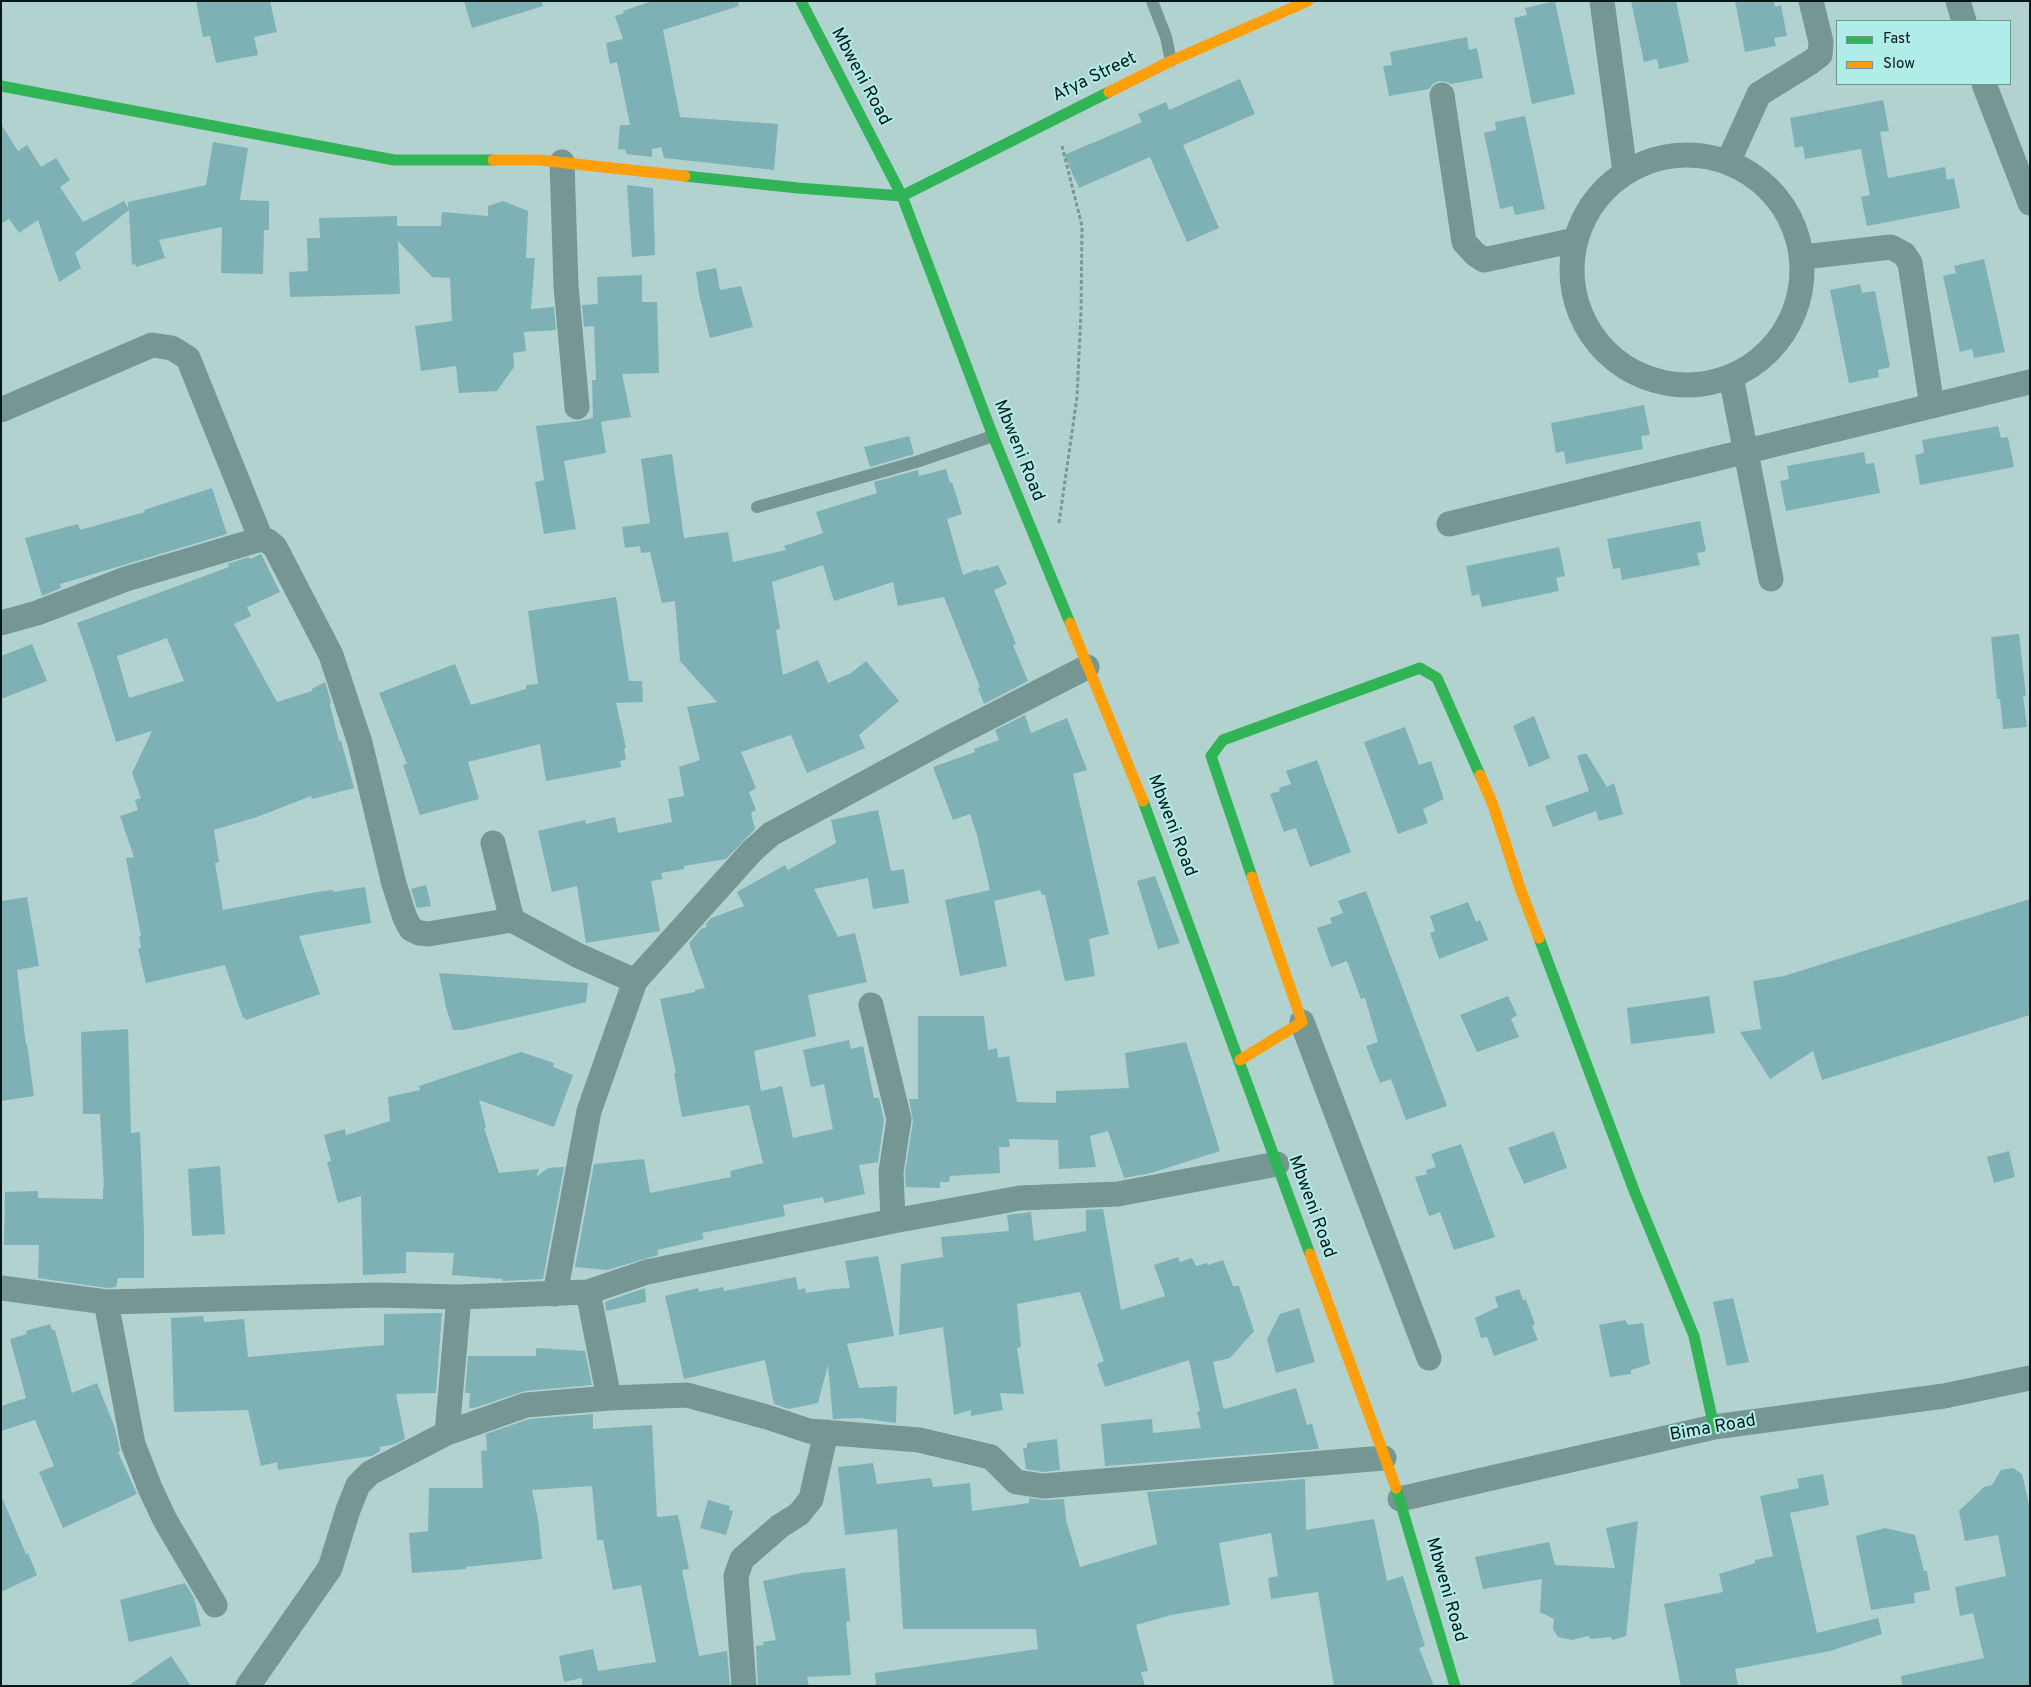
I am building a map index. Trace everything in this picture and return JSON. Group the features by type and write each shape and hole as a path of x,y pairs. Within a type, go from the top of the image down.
{"street":[{"name":"Mbweni Road","path":"801,1 902,196 992,436 1158,838 1400,1499 1455,1686"},
{"name":"Afya Street","path":"902,196 1171,61 1308,1"},
{"path":"1602,1 1625,172"},
{"path":"1728,162 1758,94 1811,62 1820,54 1821,42 1811,1"},
{"path":"1958,1 1964,20"},
{"path":"1984,85 2030,203"},
{"path":"1,86 394,160 539,160 798,188 902,196"},
{"path":"1442,95 1464,242 1475,254 1484,260 1575,240"},
{"path":"1664,156 1707,156 1747,170 1779,199 1790,216 1798,236 1802,257 1803,279 1799,299 1792,319 1781,338 1767,354 1750,367 1731,377 1703,383 1689,385 1668,384 1647,378 1627,369 1610,356 1596,341 1584,323 1576,303 1572,282 1571,261 1575,240 1582,220 1594,202 1608,186 1625,172 1664,156"},
{"path":"562,162 566,286 577,407"},
{"path":"1802,257 1891,248 1904,254 1910,263 1932,406"},
{"path":"1,410 152,345 172,348 188,358 261,539 275,547 331,655 360,743 394,884 405,918 411,929 419,933 428,934 512,920 577,955 635,981"},
{"path":"1731,377 1771,579"},
{"path":"1449,524 1746,453 2030,382"},
{"path":"1,624 37,613 126,579 261,539"},
{"path":"555,1294 589,1111 635,981 752,851 771,834 945,740 1088,667"},
{"path":"1429,1358 1302,1022 1211,756 1222,740 1420,668 1437,678 1493,805 1520,888 1624,1165 1694,1336 1714,1427"},
{"path":"493,843 512,920"},
{"path":"871,1005 899,1118 892,1172 893,1221"},
{"path":"1240,1060 1302,1022"},
{"path":"1,1288 106,1302 378,1295 459,1297 588,1292 647,1272 893,1221 1020,1198 1118,1194 1277,1164"},
{"path":"588,1292 609,1398"},
{"path":"447,1433 459,1297"},
{"path":"106,1302 133,1444 165,1520 214,1605"},
{"name":"Bima Road","path":"1400,1499 1714,1427 1944,1396 2030,1378"},
{"path":"248,1686 330,1568 358,1485 370,1473 447,1433 526,1405 609,1398 687,1395 767,1417 809,1431 919,1440 991,1457 1016,1482 1044,1486 1384,1458"},
{"path":"744,1686 736,1576 742,1559 780,1526 799,1514 811,1499 826,1432"}],"lane":[{"path":"1152,1 1166,37 1171,61"},
{"path":"757,507 916,462 992,436"}],"path":[{"path":"1058,531 1077,397 1081,312 1082,226 1062,147 1066,140"}],"building":[{"path":"196,1 270,1 277,32 254,37 258,55 216,63 210,36 203,37"},
{"path":"464,1 542,1 543,6 472,28"},
{"path":"652,1 738,1 739,6 663,30 680,117 778,124 774,170 664,158 661,147 652,149 652,157 626,154 626,150 618,149 620,125 630,125 617,62 610,64 606,43 623,39 615,16 624,13 623,11"},
{"path":"1555,1 1575,94 1532,104 1514,18 1527,15 1525,8"},
{"path":"1631,1 1676,1 1689,62 1659,69 1657,59 1644,62"},
{"path":"1735,1 1774,1 1775,7 1781,5 1787,36 1774,38 1776,46 1745,52"},
{"path":"1467,37 1469,50 1477,48 1483,78 1451,84 1439,81 1429,89 1389,96 1383,66 1392,65 1390,52"},
{"path":"1240,79 1255,114 1183,145 1219,228 1187,242 1150,157 1079,188 1064,155 1142,122 1138,114 1166,102 1169,110"},
{"path":"1883,100 1889,131 1880,132 1888,178 1945,167 1947,180 1954,178 1960,208 1867,226 1861,197 1870,195 1861,149 1805,159 1803,146 1795,148 1790,118"},
{"path":"1525,116 1545,209 1515,215 1513,206 1500,209 1484,133 1496,130 1495,122"},
{"path":"1,124 18,151 27,145 41,167 56,158 70,180 60,187 83,222 124,201 128,208 128,202 206,185 213,142 248,148 240,200 269,201 269,230 264,230 263,274 221,273 222,227 159,240 165,258 136,267 136,264 132,265 129,210 75,253 81,268 59,282 38,220 19,233 9,219 1,224"},
{"path":"627,185 653,188 655,255 632,257"},
{"path":"503,201 528,211 526,258 535,258 531,309 554,307 556,330 524,332 526,351 513,353 514,367 497,391 459,393 456,366 421,371 415,326 452,321 450,278 432,277 398,241 400,294 290,297 289,272 308,271 307,238 320,238 319,218 397,216 397,226 441,226 442,212 488,216 488,206"},
{"path":"1984,259 2005,352 1974,358 1972,349 1960,352 1943,276 1956,273 1954,266"},
{"path":"716,268 720,290 741,286 753,327 710,338 699,294 696,272"},
{"path":"642,275 642,302 657,302 659,373 622,374 631,417 601,422 606,453 564,461 576,529 544,534 535,482 544,480 536,426 593,418 592,380 596,380 594,326 584,327 582,305 598,304 597,277"},
{"path":"1860,284 1862,293 1875,291 1890,367 1878,370 1879,377 1849,383 1830,290"},
{"path":"1644,405 1650,435 1641,436 1643,449 1566,464 1564,451 1556,453 1551,423"},
{"path":"1998,426 2001,438 2008,437 2014,467 1920,485 1915,455 1924,453 1922,440"},
{"path":"909,436 914,454 870,467 864,447"},
{"path":"1864,452 1866,464 1874,463 1880,493 1786,511 1780,481 1789,479 1787,466"},
{"path":"672,454 684,538 728,532 733,562 786,550 784,546 823,533 816,512 877,493 874,482 918,470 919,476 946,469 962,514 947,519 963,575 978,569 979,571 998,565 1007,584 994,590 1016,644 1013,645 1028,681 984,704 978,688 980,687 944,597 898,606 893,582 834,601 823,565 772,582 780,629 776,630 783,675 818,660 828,683 851,673 866,661 899,701 859,735 865,748 807,773 791,735 741,752 756,788 749,792 756,810 751,813 755,829 726,859 684,866 684,869 661,873 663,879 651,881 660,931 586,943 577,886 552,892 538,831 585,820 586,824 615,817 618,833 672,822 668,799 684,796 679,767 700,760 687,707 717,702 680,661 675,601 662,603 650,552 641,553 640,546 625,548 622,527 650,523 641,459"},
{"path":"212,488 227,534 60,584 61,588 42,596 25,538 78,524 80,530 145,512 144,510"},
{"path":"1700,521 1706,551 1697,553 1700,565 1622,580 1620,568 1613,569 1607,539"},
{"path":"1559,547 1565,576 1556,578 1559,591 1482,607 1479,594 1472,596 1466,566"},
{"path":"261,554 280,592 247,607 251,616 234,624 277,702 312,691 312,689 325,682 339,741 341,741 354,788 312,799 311,796 257,817 214,830 219,862 215,863 223,910 317,892 333,890 333,892 365,887 371,923 299,936 320,994 246,1020 245,1017 243,1018 225,965 146,983 138,949 141,948 139,936 141,936 126,858 134,857 120,816 138,810 135,800 141,798 132,773 152,731 116,742 77,623 229,567 228,564 230,563 249,557 250,559","holes":["167,638 184,681 129,698 117,656"]},
{"path":"616,597 629,681 642,681 643,702 616,703 626,748 624,749 626,759 620,761 621,767 546,781 540,744 468,762 479,799 420,815 403,765 407,764 379,693 455,664 471,705 526,689 526,685 538,684 528,611"},
{"path":"2019,634 2026,696 2023,696 2027,727 2003,729 2000,699 1997,699 1991,637"},
{"path":"32,644 47,681 1,699 1,656"},
{"path":"1025,715 1031,733 1067,718 1087,770 1073,774 1109,934 1089,939 1095,976 1065,981 1045,895 1042,895 1040,890 994,901 1007,966 960,976 945,900 990,890 970,814 953,820 933,767 975,752 974,749 999,740 995,730"},
{"path":"1534,716 1550,758 1529,767 1513,726"},
{"path":"1405,727 1419,765 1431,761 1444,799 1423,809 1428,823 1398,834 1364,742"},
{"path":"1586,753 1607,787 1614,783 1623,814 1599,821 1596,811 1553,827 1545,806 1589,791 1577,756"},
{"path":"1317,760 1351,852 1310,867 1296,828 1284,832 1270,794 1280,791 1279,788 1291,784 1286,771"},
{"path":"878,810 891,871 904,869 909,903 873,909 868,878 814,889 838,937 855,933 867,982 808,995 816,1036 754,1051 761,1091 782,1086 793,1138 833,1129 824,1084 811,1087 803,1050 849,1040 851,1049 863,1046 874,1098 879,1098 884,1120 878,1162 859,1165 865,1194 824,1203 823,1197 783,1205 785,1216 702,1233 704,1239 657,1250 658,1255 607,1270 575,1267 594,1164 644,1159 650,1193 731,1177 730,1171 763,1163 749,1105 682,1117 674,1073 676,1073 660,999 695,992 695,990 705,988 689,943 701,929 707,927 706,924 711,918 744,906 737,892 785,865 788,870 836,843 831,820"},
{"path":"1155,876 1180,943 1158,949 1137,881"},
{"path":"426,885 431,906 417,908 411,889"},
{"path":"1366,891 1447,1106 1406,1120 1391,1079 1380,1083 1366,1046 1378,1042 1365,998 1361,999 1347,961 1331,967 1317,928 1332,923 1330,918 1343,913 1338,901"},
{"path":"27,897 39,966 17,970 34,1096 1,1101 1,901"},
{"path":"2030,899 2030,1015 1822,1080 1813,1051 1770,1079 1740,1032 1761,1029 1753,981 1784,976"},
{"path":"1468,902 1476,922 1480,920 1488,940 1439,959 1430,933 1435,931 1430,916"},
{"path":"439,973 588,983 586,1002 462,1030 453,1030"},
{"path":"1508,996 1517,1015 1511,1019 1519,1037 1477,1052 1460,1015"},
{"path":"1709,996 1715,1033 1631,1044 1627,1008"},
{"path":"918,1016 984,1016 988,1050 997,1048 998,1058 1009,1056 1017,1102 1056,1103 1056,1091 1129,1088 1125,1053 1186,1042 1220,1151 1151,1173 1124,1178 1108,1131 1090,1136 1096,1167 1059,1169 1058,1140 1009,1139 1010,1147 999,1147 1000,1173 950,1176 949,1182 940,1182 940,1188 906,1187 905,1173 913,1121 909,1099 918,1099"},
{"path":"128,1029 131,1133 140,1132 144,1278 118,1278 116,1287 107,1288 38,1278 39,1245 4,1245 5,1192 38,1191 38,1198 103,1199 100,1114 83,1114 81,1032"},
{"path":"521,1052 554,1063 553,1067 573,1075 554,1127 479,1100 486,1127 484,1128 499,1173 539,1169 536,1177 548,1168 564,1167 543,1279 503,1281 502,1279 452,1275 454,1253 406,1252 406,1273 363,1275 361,1196 338,1203 327,1162 331,1161 324,1135 345,1129 346,1135 390,1121 388,1097 420,1090 419,1086"},
{"path":"1554,1131 1567,1168 1524,1184 1508,1148"},
{"path":"1461,1144 1495,1237 1454,1250 1440,1212 1429,1216 1415,1177 1427,1174 1426,1170 1436,1167 1431,1154"},
{"path":"2009,1151 2015,1177 1994,1183 1987,1157"},
{"path":"220,1166 225,1234 192,1236 188,1169"},
{"path":"1103,1209 1121,1310 1165,1296 1154,1265 1178,1257 1180,1262 1192,1258 1196,1266 1207,1263 1208,1265 1223,1260 1233,1286 1239,1286 1254,1331 1230,1358 1213,1362 1223,1407 1225,1409 1296,1388 1307,1425 1312,1424 1319,1449 1105,1466 1101,1424 1152,1419 1153,1433 1201,1428 1197,1412 1200,1411 1189,1360 1105,1387 1097,1364 1104,1361 1080,1292 1017,1304 1021,1347 1017,1348 1024,1394 1000,1393 1003,1410 971,1416 971,1410 954,1415 943,1327 899,1335 901,1264 943,1257 941,1237 1009,1231 1007,1215 1031,1212 1034,1241 1086,1231 1086,1210"},
{"path":"878,1256 894,1336 847,1344 859,1388 897,1386 896,1423 860,1418 833,1419 828,1365 818,1403 789,1409 774,1404 765,1360 684,1379 665,1296 698,1288 699,1292 723,1287 724,1291 796,1277 798,1290 805,1288 806,1293 850,1288 845,1261"},
{"path":"645,1288 646,1302 606,1311 605,1303 607,1301"},
{"path":"1519,1289 1523,1300 1526,1300 1535,1324 1532,1326 1538,1340 1494,1356 1487,1337 1481,1338 1475,1318 1498,1307 1495,1297"},
{"path":"1733,1298 1749,1362 1727,1366 1713,1302"},
{"path":"1299,1308 1315,1362 1276,1373 1267,1339 1280,1314"},
{"path":"442,1313 436,1393 396,1394 405,1439 395,1444 380,1447 380,1451 372,1456 278,1470 277,1462 261,1466 248,1410 174,1412 171,1318 203,1316 204,1322 244,1319 248,1357 384,1345 384,1314"},
{"path":"1625,1320 1628,1325 1643,1323 1650,1364 1631,1370 1631,1374 1610,1377 1599,1325"},
{"path":"50,1324 52,1330 55,1330 72,1393 97,1383 115,1428 120,1451 118,1452 137,1494 63,1528 39,1472 54,1466 35,1420 1,1431 1,1406 26,1398 10,1339 27,1334 26,1331"},
{"path":"536,1348 585,1351 592,1385 525,1391 469,1408 470,1393 465,1393 468,1356 536,1356"},
{"path":"593,1414 593,1429 652,1425 657,1517 678,1515 689,1569 682,1570 699,1656 727,1651 730,1686 582,1686 582,1678 564,1682 559,1656 593,1649 598,1671 656,1662 641,1585 613,1590 603,1540 597,1540 592,1486 532,1490 538,1519 542,1559 466,1567 466,1569 412,1573 409,1533 428,1531 429,1488 483,1488 481,1451 487,1450 486,1434 529,1419"},
{"path":"1057,1439 1060,1470 1043,1472 1026,1469 1023,1448 1027,1448 1027,1443"},
{"path":"873,1463 877,1484 931,1478 933,1487 970,1483 972,1511 1029,1503 1029,1498 1044,1500 1064,1499 1066,1520 1080,1567 1157,1544 1147,1492 1305,1479 1306,1530 1374,1519 1387,1581 1403,1576 1425,1646 1419,1648 1434,1686 1334,1686 1318,1592 1271,1599 1268,1578 1278,1576 1271,1533 1219,1543 1230,1605 1171,1615 1136,1625 1148,1671 1141,1672 1145,1686 876,1686 875,1673 1038,1649 1036,1629 903,1629 897,1529 845,1535 838,1467"},
{"path":"2013,1468 2022,1474 2030,1509 2030,1686 1902,1686 1901,1676 1984,1658 1973,1613 1960,1616 1955,1587 2006,1576 1998,1535 1965,1541 1959,1511 1984,1487 1992,1485 2001,1470"},
{"path":"1823,1474 1829,1505 1790,1513 1817,1633 1878,1618 1882,1634 1830,1651 1735,1669 1738,1686 1681,1686 1664,1604 1723,1592 1719,1574 1755,1563 1755,1560 1773,1556 1760,1496 1799,1488 1797,1479"},
{"path":"1,1495 37,1575 1,1592"},
{"path":"708,1500 730,1506 729,1510 733,1511 726,1535 700,1528"},
{"path":"1638,1521 1626,1636 1613,1640 1610,1637 1591,1639 1588,1636 1572,1640 1558,1637 1553,1629 1554,1619 1540,1612 1542,1579 1483,1589 1475,1557 1549,1542 1555,1565 1615,1568 1606,1528"},
{"path":"1885,1528 1915,1535 1924,1571 1927,1571 1930,1590 1914,1593 1915,1603 1871,1610 1856,1536"},
{"path":"845,1568 850,1621 846,1622 851,1675 807,1677 809,1686 758,1686 756,1646 764,1645 763,1642 776,1640 763,1581 802,1573"},
{"path":"185,1583 194,1598 201,1626 129,1642 120,1600"},
{"path":"171,1656 191,1686 128,1686"}],"traffic: fast":[{"path":"801,1 902,196 993,436 1070,623"},
{"path":"1,86 394,160 493,160"},
{"path":"685,176 798,188 902,196 1109,92"},
{"path":"1252,877 1211,756 1223,740 1420,668 1437,678 1480,775"},
{"path":"1143,801 1310,1254"},
{"path":"1539,938 1635,1193 1694,1336 1714,1427"},
{"path":"1396,1488 1455,1686"}],"traffic: slow":[{"path":"1109,92 1171,61 1308,1"},
{"path":"493,160 539,160 685,176"},
{"path":"1070,623 1143,801"},
{"path":"1480,775 1493,805 1520,888 1539,938"},
{"path":"1240,1060 1302,1022 1252,877"},
{"path":"1310,1254 1396,1488"}]}
